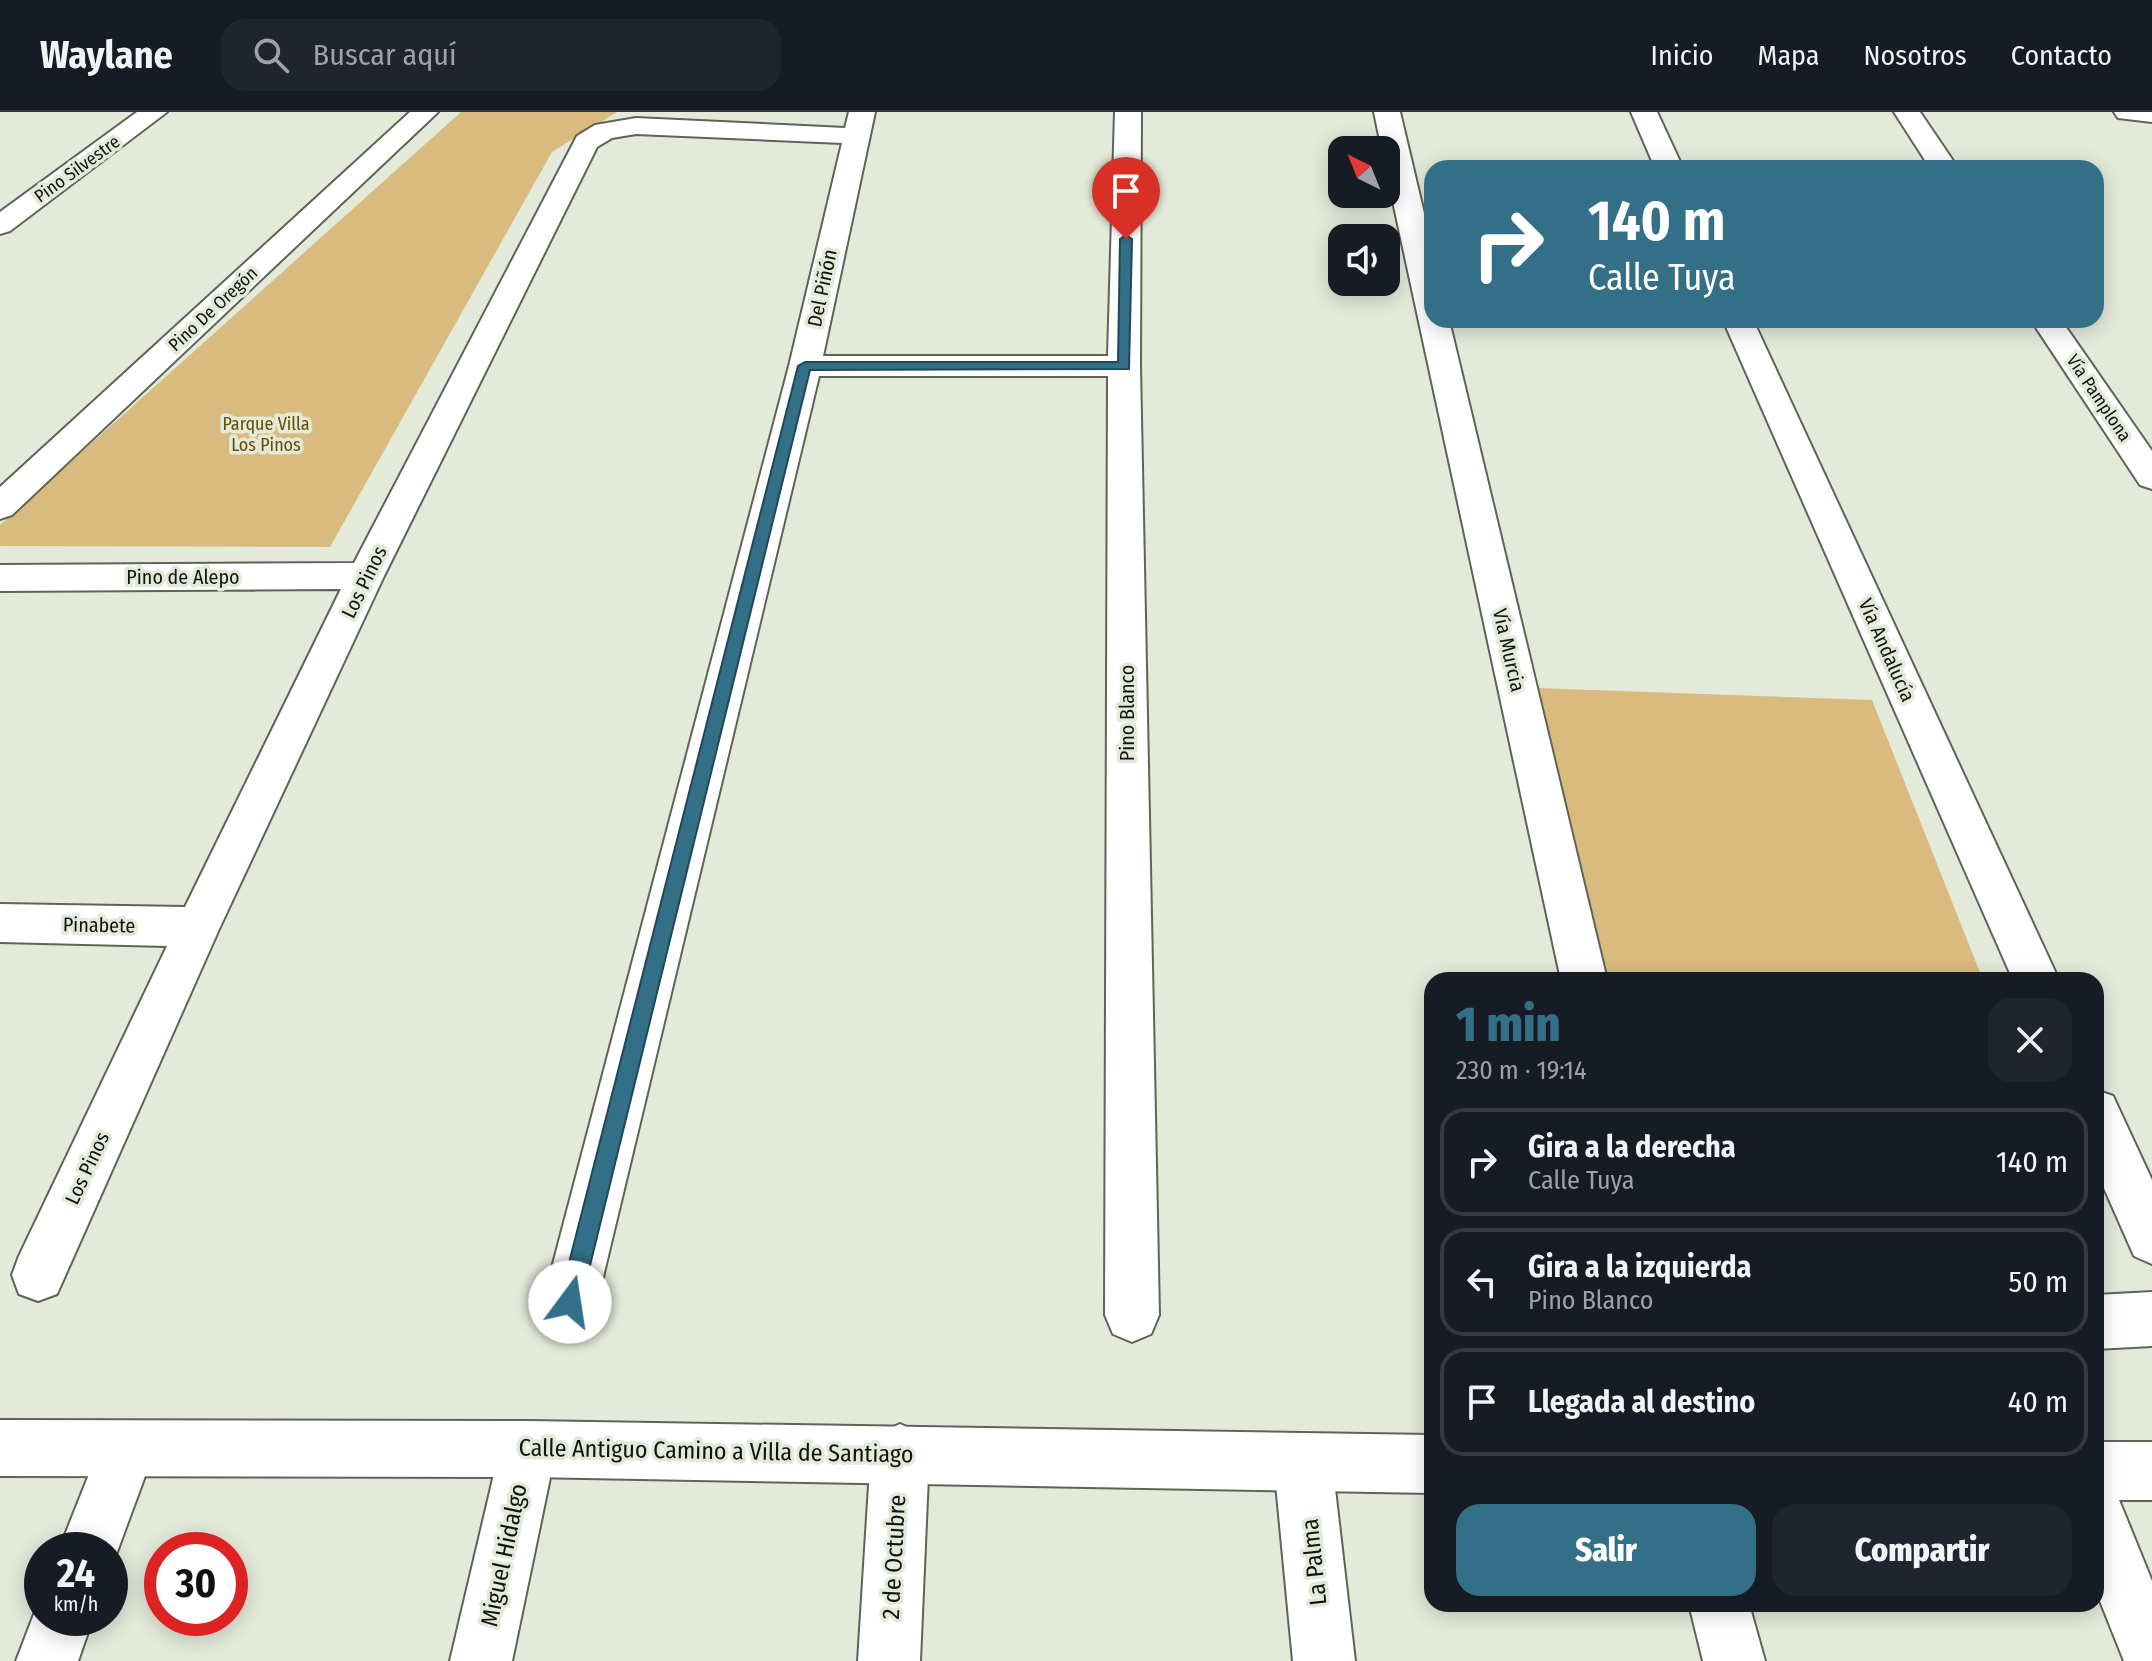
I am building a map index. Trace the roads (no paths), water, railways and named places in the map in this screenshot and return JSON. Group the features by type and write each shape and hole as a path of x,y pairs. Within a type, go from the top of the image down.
{"street":[{"name":"Pino Silvestre","path":"0,225 154,112"},
{"name":"Pino De Oregón","path":"0,507 425,112"},
{"name":"Pino Blanco","path":"1128,112 1124,366 1132,1315"},
{"path":"1387,112 1424,276"},
{"path":"1644,112 1665,160"},
{"path":"1907,112 1939,160"},
{"path":"2127,112 2152,114"},
{"name":"Del Piñón","path":"570,1302 805,366 859,124"},
{"name":"Los Pinos","path":"38,1275 198,927 366,576 586,142 604,131 636,126 859,124"},
{"name":"Vía Murcia","path":"1436,328 1582,972"},
{"name":"Vía Andalucía","path":"1742,328 2032,972"},
{"name":"Vía Pamplona","path":"2051,328 2152,477"},
{"path":"805,366 1124,366"},
{"name":"Pino de Alepo","path":"0,578 366,576"},
{"name":"Pinabete","path":"0,923 198,927"},
{"path":"2104,1131 2152,1238"},
{"path":"2104,1322 2152,1319"},
{"name":"Calle Antiguo Camino a Villa de Santiago","path":"0,1448 900,1453 1424,1464"},
{"path":"96,1532 127,1449"},
{"name":"Miguel Hidalgo","path":"481,1661 528,1449"},
{"name":"2 de Octubre","path":"889,1661 900,1453"},
{"name":"La Palma","path":"1303,1463 1324,1661"},
{"path":"2104,1471 2152,1471"},
{"path":"2104,1536 2152,1655"},
{"path":"1721,1612 1734,1661"},
{"path":"47,1661 56,1636"}],"park label":[{"name":"Parque Villa Los Pinos","path":"266,434"}]}
